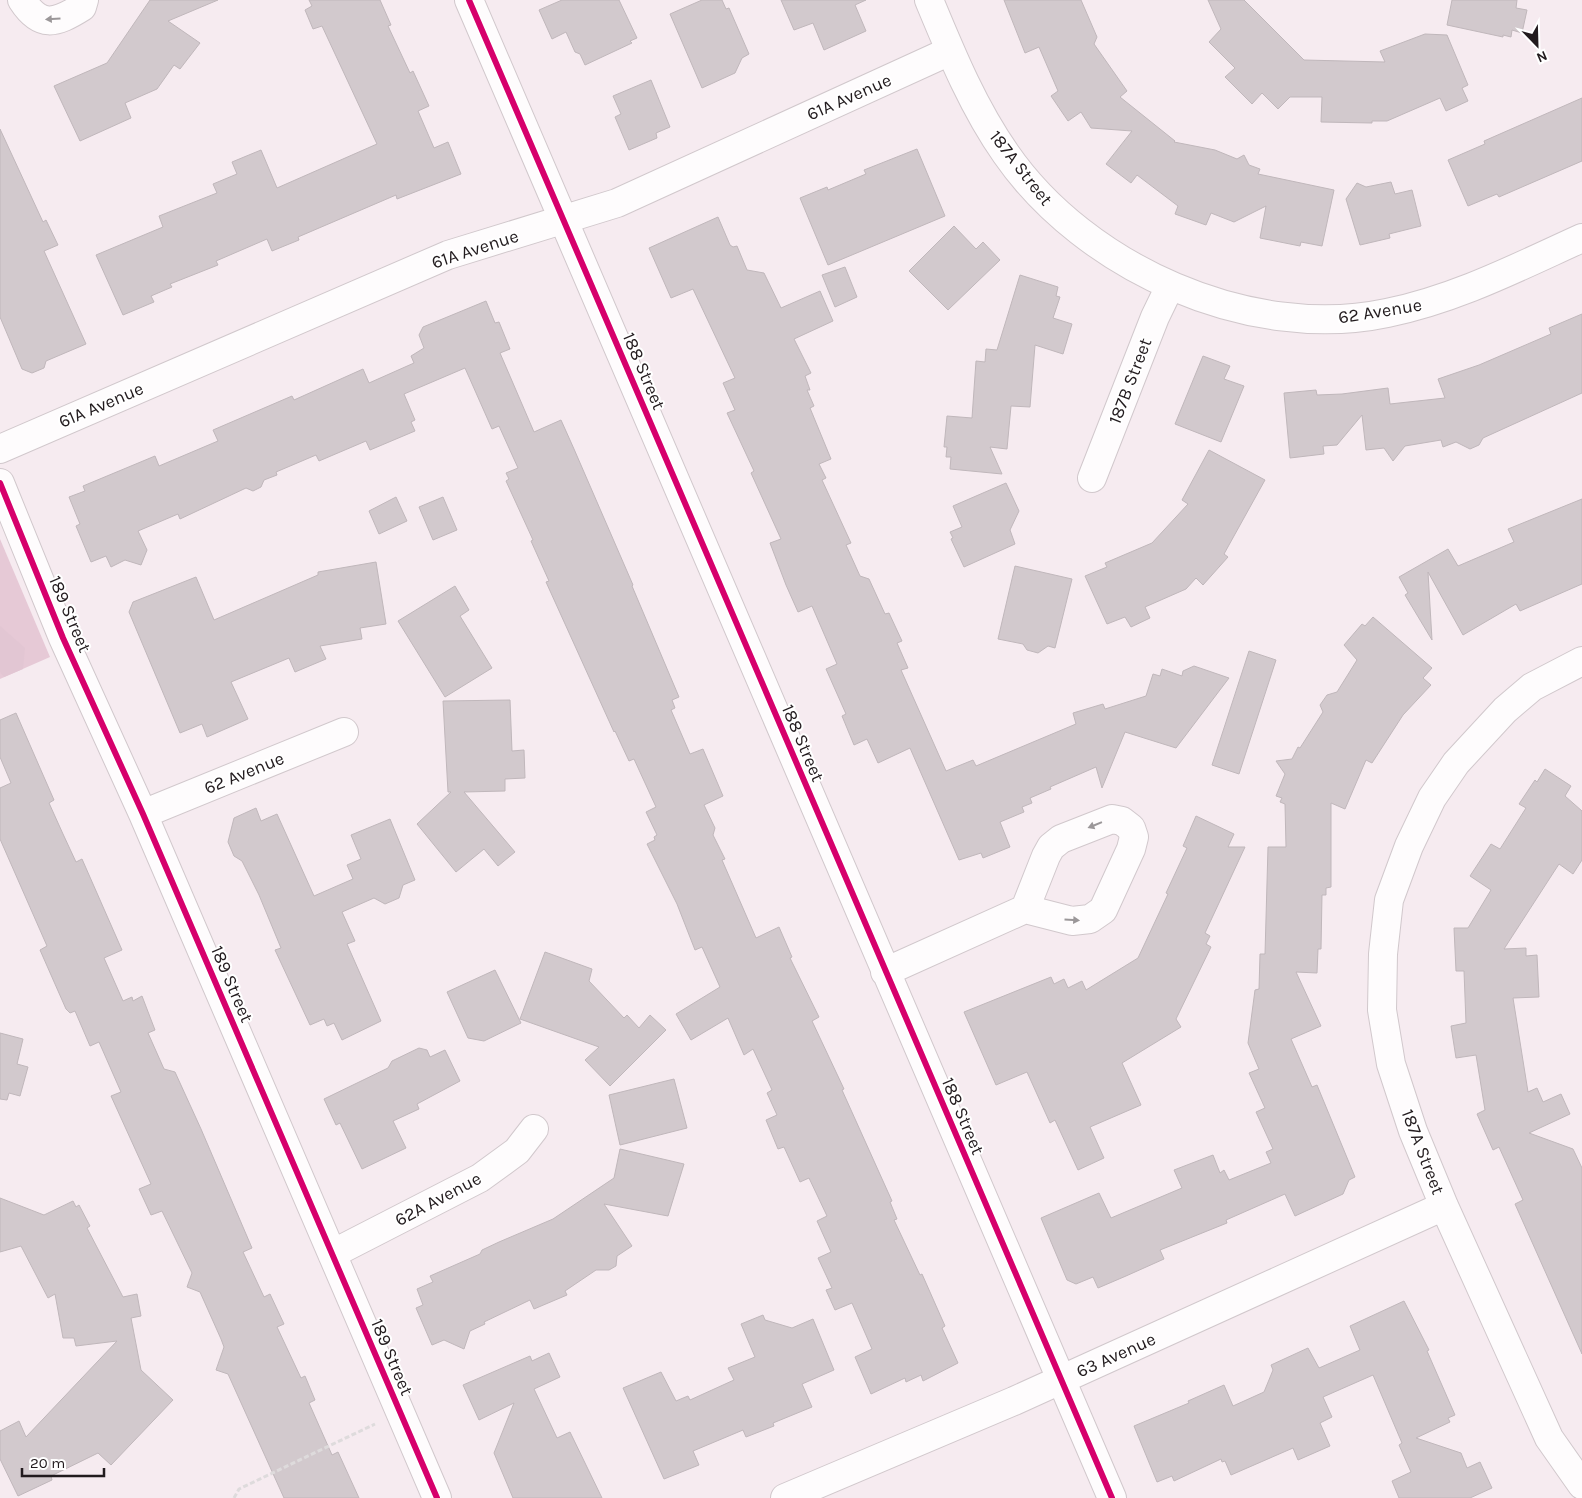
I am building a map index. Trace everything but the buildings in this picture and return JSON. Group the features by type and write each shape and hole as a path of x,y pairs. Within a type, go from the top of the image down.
{"street":[{"path":"22,0 32,15 49,21 66,18 82,7 84,0"},
{"name":"188 Street","path":"469,0 1112,1498"},
{"name":"187A Street","path":"929,0 950,51 980,112 1006,155 1033,188 1066,221 1107,250 1170,286"},
{"name":"61A Avenue","path":"0,449 448,255 563,221 616,203 950,51"},
{"name":"62 Avenue","path":"1170,286 1223,306 1274,316 1333,318 1385,314 1435,302 1488,282 1582,238"},
{"name":"187B Street","path":"1092,478 1155,318 1170,286"},
{"name":"189 Street","path":"0,483 63,638 143,814 437,1498"},
{"name":"187A Street","path":"1582,661 1532,688 1505,710 1456,763 1432,798 1409,846 1389,900 1383,954 1382,1010 1391,1064 1412,1131 1549,1438 1582,1485"},
{"name":"62 Avenue","path":"143,814 344,732"},
{"path":"885,972 1024,909"},
{"name":"62A Avenue","path":"332,1254 480,1178 517,1152 534,1129"},
{"name":"63 Avenue","path":"785,1498 1060,1380 1444,1206"}],"path":[{"path":"234,1498 239,1489 378,1423"}],"shaded area":[{"path":"0,539 50,657 0,679"},
{"path":"0,626 25,648 23,669 4,677 0,672"}],"cycle path":[{"path":"469,0 1112,1498"},
{"path":"0,483 63,638 143,814 437,1498"}]}
